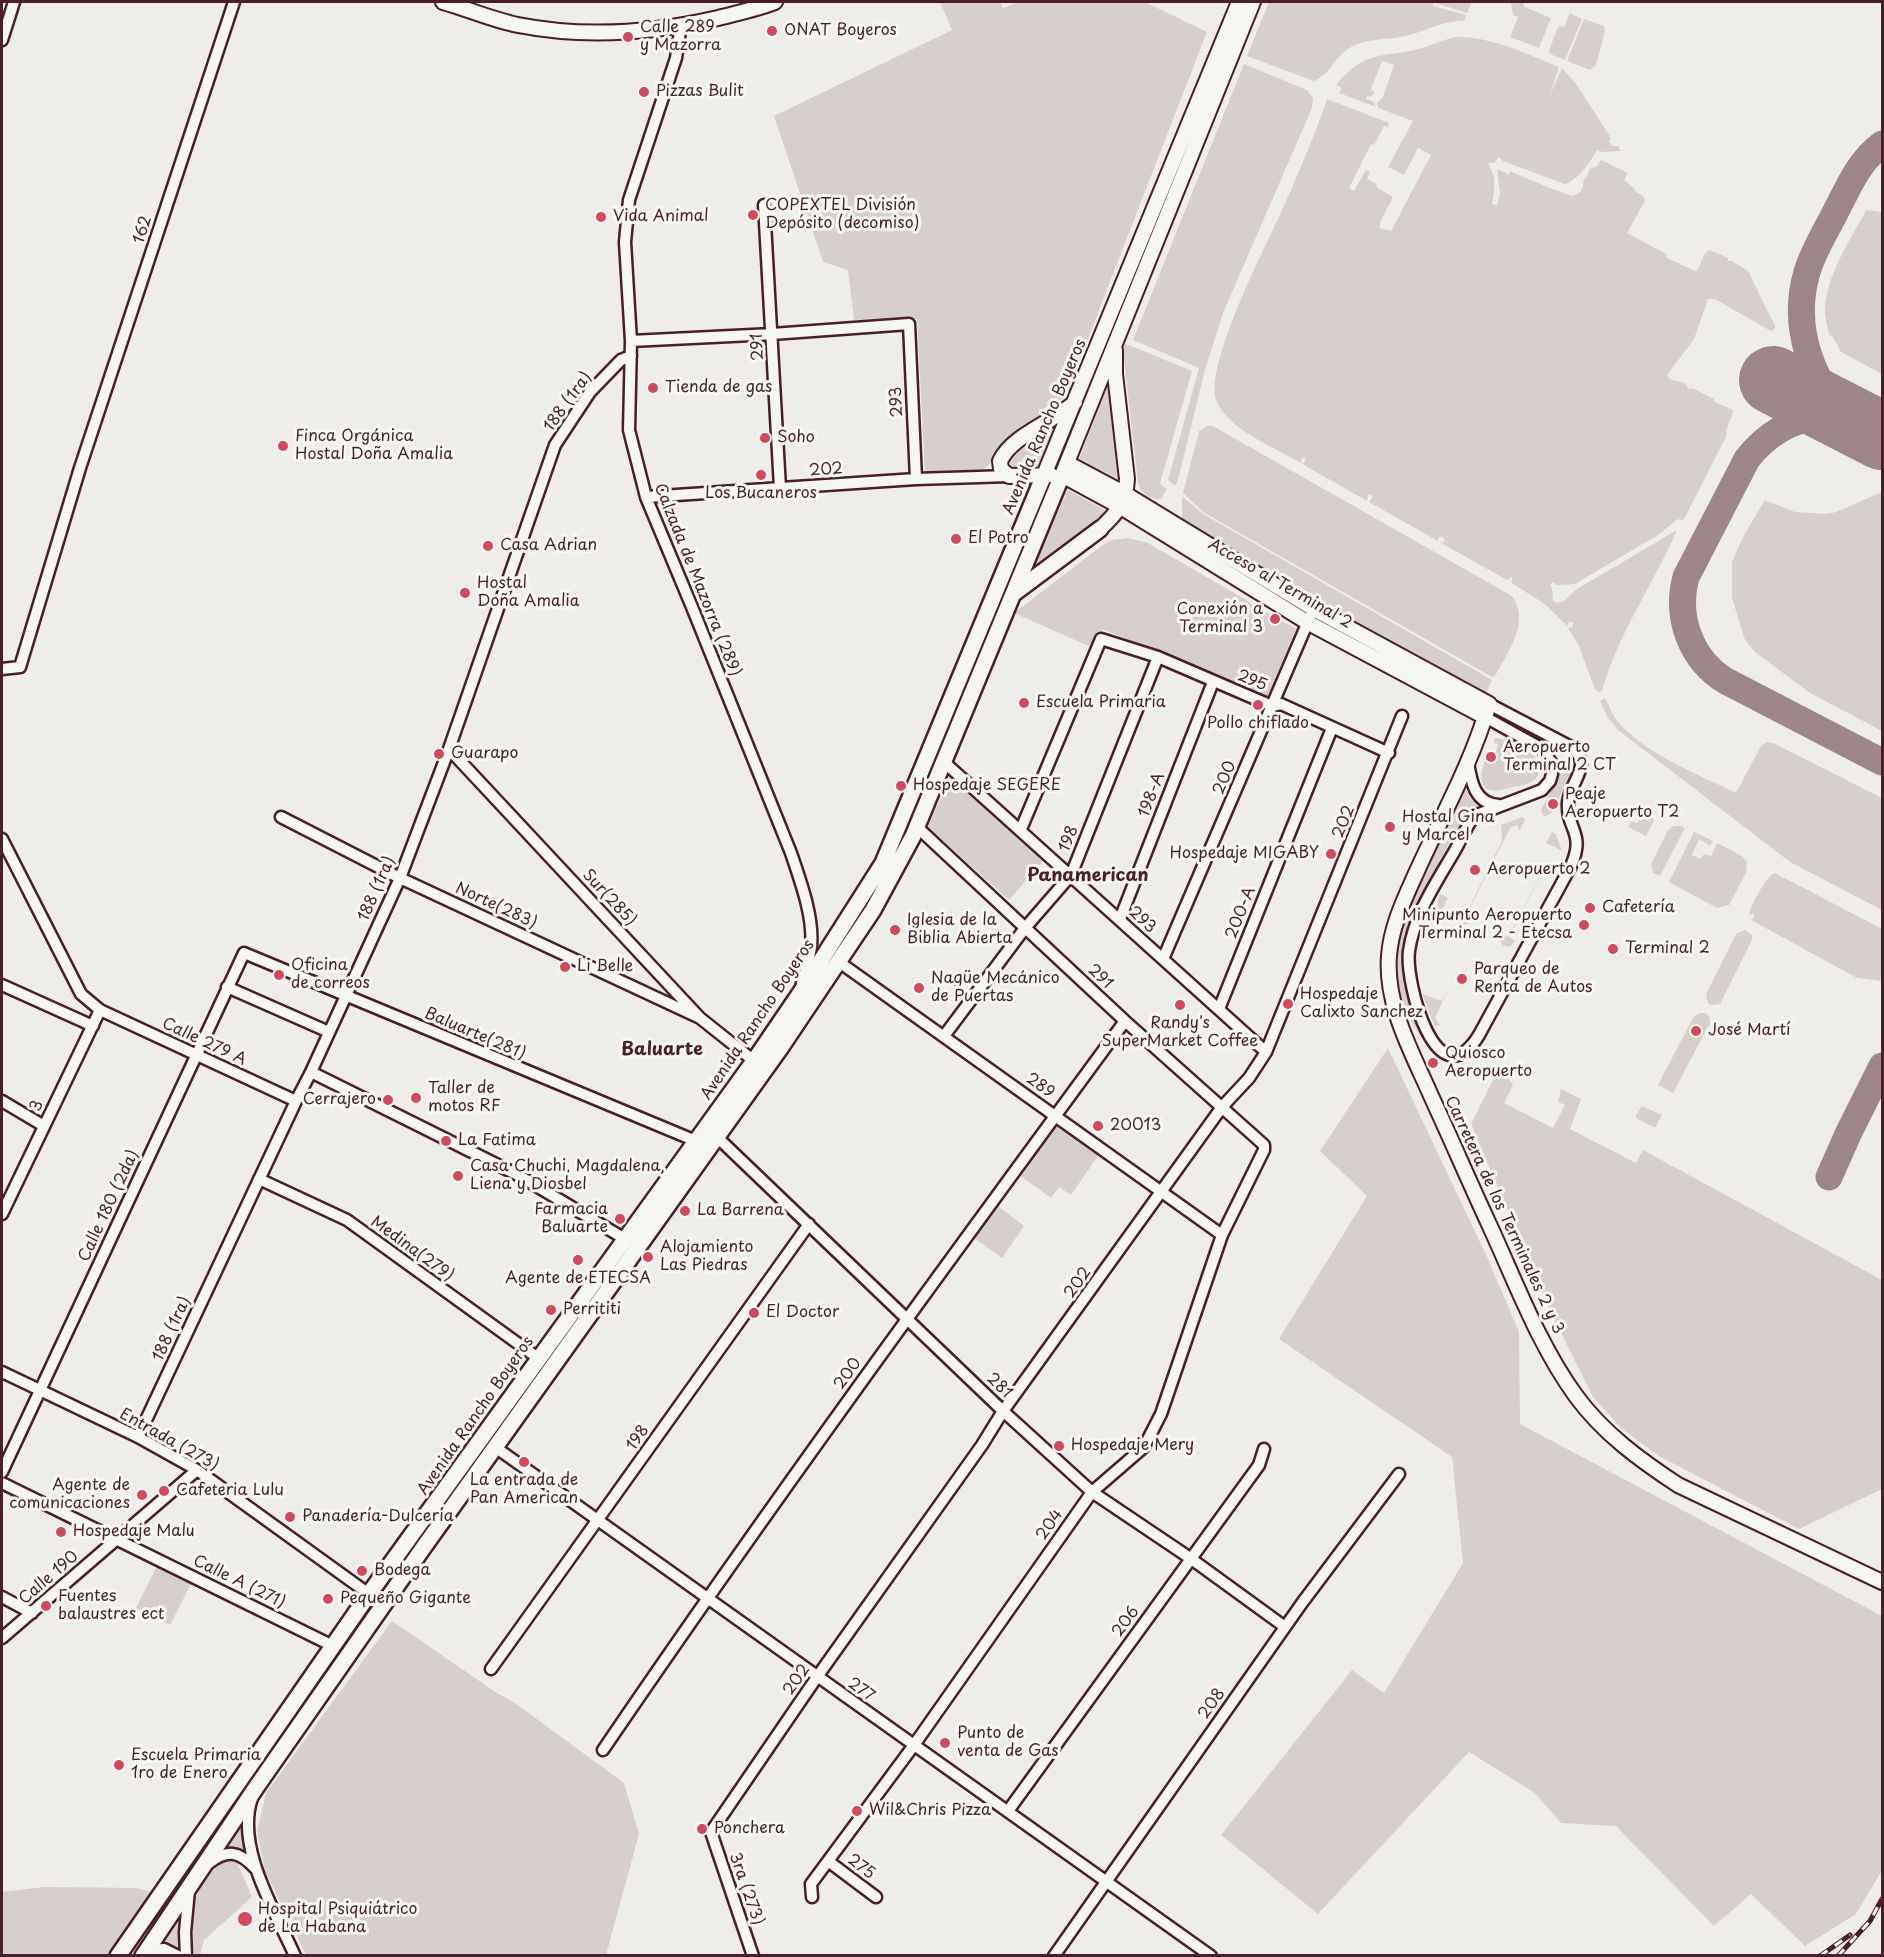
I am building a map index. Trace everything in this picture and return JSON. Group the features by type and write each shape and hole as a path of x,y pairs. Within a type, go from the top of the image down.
{"highway":[{"name":"Avenida Rancho Boyeros","path":"145,1953 257,1786 839,962 892,876 916,826 1065,469"},
{"name":"Avenida Rancho Boyeros","path":"118,1956 369,1594 754,1061 883,863 1044,475"},
{"path":"1013,594 1100,529"}],"main road":[{"path":"443,2 515,24 558,30 621,32 681,25 730,15 775,2"},
{"name":"Avenida Rancho Boyeros","path":"1044,475 1239,2"},
{"name":"Avenida Rancho Boyeros","path":"1065,469 1253,2"},
{"path":"1100,529 1124,501 1127,479 1115,374 1116,339"},
{"path":"1065,469 1044,475 1009,476 1002,471 999,465 1002,456 1012,445 1076,402"},
{"name":"Acceso al Terminal 2","path":"1065,469 1124,501 1311,616"},
{"name":"Acceso al Terminal 2","path":"1124,501 1142,520 1311,616 1487,710"},
{"path":"1100,529 1129,520 1142,520"},
{"name":"Carretera de los Terminales 2 y 3","path":"1487,710 1468,762 1402,903 1392,931 1389,956 1389,979 1394,1003 1405,1034 1468,1180 1556,1366 1577,1397 1603,1426 1652,1468 1678,1485 1882,1582"}],"street":[{"path":"2,40 14,2"},
{"name":"162","path":"2,669 20,667 80,468 234,2"},
{"name":"Calzada de Mazorra (289)","path":"681,25 676,58 629,200 625,242 631,341 629,430 646,497 791,853 803,890 811,945 799,995"},
{"name":"291","path":"764,205 780,488"},
{"name":"293","path":"772,334 909,324 916,479"},
{"path":"631,341 772,334"},
{"name":"188 (1ra)","path":"138,1437 400,878 555,445 590,392 621,360 631,356"},
{"path":"980,477 999,465"},
{"name":"202","path":"646,497 916,479 1009,476"},
{"name":"200","path":"1163,959 1311,616"},
{"name":"295","path":"1021,829 1101,639 1158,657 1272,706 1281,704 1389,753"},
{"name":"198","path":"944,1036 1025,927 1071,875 1158,657"},
{"name":"198-A","path":"1120,919 1213,682"},
{"path":"1487,710 1571,747 1580,754 1582,761 1570,792 1568,807 1578,845 1571,866 1479,1035 1464,1052 1450,1055 1440,1050 1432,1041 1420,1017 1409,976 1411,940 1415,925 1476,813 1545,788 1552,777 1549,758 1541,748 1487,710"},
{"name":"202","path":"711,1832 817,1677 982,1445 1003,1411 1163,1192 1222,1107 1249,1078 1266,1052 1389,753 1402,716"},
{"name":"200-A","path":"1219,1009 1332,728"},
{"name":"Sur(285)","path":"448,748 700,1018 754,1061"},
{"name":"293","path":"944,762 1266,1052"},
{"path":"1468,762 1471,782 1478,796 1488,803 1503,804"},
{"name":"Norte(283)","path":"281,818 400,878 700,1018"},
{"name":"291","path":"916,826 1264,1147"},
{"name":"Calle 279 A","path":"2,839 81,994 100,1010 296,1101"},
{"name":"Baluarte(281)","path":"244,953 696,1141"},
{"name":"Calle 180 (2da)","path":"2,1472 244,953"},
{"name":"289","path":"839,962 1221,1235"},
{"path":"2,985 93,1026"},
{"path":"227,987 329,1032"},
{"name":"3","path":"2,1214 100,1010"},
{"name":"200","path":"603,1750 706,1598 906,1319 1125,1021"},
{"path":"311,1072 518,1175 625,1239"},
{"path":"2,1101 44,1126"},
{"name":"281","path":"717,1137 1003,1411 1092,1492 1190,1558 1285,1627"},
{"name":"204","path":"812,1897 811,1884 914,1745 1092,1492 1144,1447 1161,1414 1221,1235 1264,1147"},
{"name":"Medina(279)","path":"259,1179 347,1220 538,1358"},
{"name":"198","path":"491,1669 809,1224"},
{"name":"Entrada (273)","path":"2,1372 138,1437 197,1470 369,1594"},
{"name":"277","path":"495,1448 1211,1956"},
{"name":"206","path":"1008,1811 1259,1465 1264,1449"},
{"name":"Calle 190","path":"2,1638 197,1470"},
{"name":"208","path":"1054,1956 1285,1627 1399,1474"},
{"name":"Calle A (271)","path":"2,1483 333,1646"},
{"path":"2,1597 32,1613"},
{"path":"257,1786 249,1808 251,1853 295,1956"},
{"name":"3ra (273)","path":"711,1832 752,1955"},
{"path":"202,1869 218,1857 233,1853 242,1856 257,1870"},
{"name":"275","path":"828,1861 876,1897"},
{"path":"186,1956 184,1932 189,1888"},
{"path":"145,1953 164,1949 178,1956"}],"shaded area":[{"path":"940,2 1000,2 1003,8 1018,2 1145,2 1207,32 1071,382 1058,405 1008,438 999,449 996,458 984,469 925,472 917,319 854,320 848,270 823,262 774,116 952,30"},
{"path":"1269,2 1433,2 1433,6 1466,15 1464,21 1441,24 1406,36 1357,44 1341,55 1325,74 1314,81 1247,56"},
{"path":"1435,2 1472,2 1467,13"},
{"path":"1511,2 1525,2 1523,6 1551,18 1539,48 1510,37 1518,17 1513,15"},
{"path":"1570,13 1582,19 1565,60 1550,54 1549,51 1557,29 1560,26 1564,27"},
{"path":"1584,19 1604,26 1605,31 1596,65 1590,70 1567,61"},
{"path":"1456,37 1469,37 1496,43 1559,67 1549,97 1562,68 1576,84 1611,138 1609,141 1612,146 1618,146 1621,151 1600,152 1597,150 1579,175 1565,184 1503,161 1499,157 1494,163 1488,163 1494,176 1492,204 1497,205 1500,194 1497,169 1507,173 1508,176 1510,171 1573,196 1581,191 1590,168 1596,167 1601,160 1628,173 1624,180 1644,197 1645,201 1627,233 1666,254 1667,258 1695,271 1698,270 1704,254 1710,250 1728,258 1728,261 1748,271 1775,326 1771,331 1715,299 1708,299 1694,339 1667,375 1669,379 1685,383 1689,389 1692,388 1714,399 1715,402 1733,410 1733,413 1726,437 1683,521 1678,519 1658,535 1575,584 1557,585 1553,582 1550,585 1553,601 1558,603 1564,601 1577,589 1677,530 1626,630 1602,691 1598,692 1579,646 1568,628 1573,627 1573,622 1569,622 1567,626 1546,605 1512,583 1512,577 1507,580 1441,543 1445,541 1443,537 1439,537 1438,541 1369,502 1372,498 1371,494 1368,495 1367,501 1302,464 1306,460 1305,457 1302,458 1301,463 1242,430 1223,412 1217,402 1215,385 1227,336 1250,278 1316,130 1327,99 1389,123 1388,127 1384,126 1374,145 1371,144 1349,188 1354,191 1366,170 1370,172 1367,179 1393,197 1380,222 1380,228 1391,231 1431,155 1418,148 1404,175 1388,167 1413,121 1378,108 1377,103 1383,97 1394,65 1382,61 1371,89 1375,93 1370,97 1367,96 1366,99 1374,102 1376,107 1339,93 1342,88 1336,85 1363,61 1415,50"},
{"path":"1244,64 1307,90 1313,98 1312,108 1223,313 1205,370 1175,486 1168,480 1199,368 1133,340"},
{"path":"1866,210 1882,212 1882,374 1841,352 1832,335 1830,337 1825,314 1833,273"},
{"path":"1125,342 1128,346 1192,371 1160,484 1167,489 1161,499 1146,496 1138,483 1123,350"},
{"path":"1108,385 1120,476 1117,483 1078,462"},
{"path":"1059,421 1037,467 1016,468 1011,465 1009,458 1012,452"},
{"path":"1207,426 1213,426 1512,596 1519,616 1518,626 1511,648 1495,676 1492,677 1203,512 1183,493 1199,431"},
{"path":"1068,490 1105,510 1105,515 1102,521 1034,566"},
{"path":"1882,492 1882,731 1810,693 1755,652 1745,640 1732,598 1732,562 1743,537 1765,500 1795,512 1826,514"},
{"path":"1182,496 1203,514 1492,680 1487,692 1483,694 1299,595 1186,525 1182,517"},
{"path":"1128,538 1148,543 1296,629 1268,697 1102,629 1091,647 1014,613 1104,544 1112,540"},
{"path":"1605,698 1616,719 1641,743 1672,762 1736,793 1761,746 1767,742 1882,798 1882,910 1790,862 1618,730 1608,718 1600,701"},
{"path":"1495,738 1513,743 1533,755 1539,767 1538,776 1526,784 1503,790 1488,789 1484,786 1483,767 1486,757 1494,759 1498,744 1494,743"},
{"path":"1563,768 1570,768 1572,774 1551,813 1545,817 1541,812 1542,808"},
{"path":"951,774 1044,860 1009,900 928,827"},
{"path":"1464,785 1470,798 1478,806 1465,814 1433,873 1407,938 1404,960 1406,989 1425,1042 1402,998 1398,977 1401,935 1416,892"},
{"path":"1643,812 1652,815 1654,821 1646,836 1628,827 1631,821 1638,823"},
{"path":"1523,817 1525,820 1519,831 1517,825 1510,828 1466,916 1472,920 1463,925 1458,923 1457,914 1465,916 1502,841 1501,825"},
{"path":"1674,826 1685,828 1660,876 1653,873 1651,864 1668,830"},
{"path":"1552,832 1556,834 1562,851 1546,843"},
{"path":"1694,832 1713,841 1710,846 1699,839 1692,855 1701,859 1704,854 1711,856 1717,843 1742,856 1747,862 1746,873 1729,905 1717,908 1669,882"},
{"path":"1555,847 1509,937 1515,941 1510,947 1504,946 1498,939 1500,933 1508,937"},
{"path":"1775,873 1882,929 1882,981 1857,978 1751,920 1754,917 1753,913 1749,916 1755,899 1763,885"},
{"path":"1440,894 1448,898 1440,914 1441,924 1437,909"},
{"path":"1745,930 1752,935 1752,940 1720,1004 1711,1005 1708,1003 1706,994 1736,934"},
{"path":"1452,981 1435,1018 1440,1025 1435,1026 1422,994 1442,1001"},
{"path":"1700,1013 1709,1016 1710,1023 1673,1093 1658,1085 1694,1016"},
{"path":"1388,1048 1487,1257 1519,1332 1520,1424 1882,1616 1882,1870 1856,1914 1805,1946 1751,1894 1714,1926 1616,1826 1561,1823 1535,1793 1469,1752 1318,1914 1221,1835 1352,1670 1384,1693 1463,1563 1452,1457 1279,1339 1367,1196 1320,1151"},
{"path":"1500,1066 1513,1085 1504,1103 1553,1128 1565,1105 1558,1102 1561,1089 1581,1099 1570,1129 1636,1163 1643,1150 1882,1280 1882,1489 1799,1529 1659,1456 1621,1428 1593,1397 1550,1311 1471,1124"},
{"path":"1642,1106 1662,1115 1655,1128 1636,1118"},
{"path":"1055,1121 1100,1153 1071,1195 1059,1187 1051,1198 1018,1174"},
{"path":"995,1204 1024,1226 1002,1258 973,1237"},
{"path":"158,1564 192,1582 170,1625 136,1608"},
{"path":"392,1621 515,1703 624,1783 639,1834 606,1955 306,1955 265,1871 257,1831 266,1793"},
{"path":"244,1817 243,1851 231,1850 218,1853"},
{"path":"228,1861 237,1862 252,1897 204,1940 200,1955 195,1955 192,1946 191,1923 196,1898 204,1877 210,1869"},
{"path":"44,1887 135,1888 153,1892 109,1955 2,1955 2,1892"},
{"path":"182,1913 180,1948 161,1941"}],"taxiway":[{"path":"1858,423 1828,394 1817,375 1804,335 1803,293 1813,256 1850,183 1867,158 1882,144"},
{"path":"1864,427 1828,418 1812,418 1790,424 1762,443 1747,459 1686,577 1683,607 1685,622 1695,649 1703,662 1714,672 1726,681 1882,762"},
{"path":"1829,1177 1882,1066"}],"runway":[{"path":"1773,380 1882,436"}],"railway":[{"path":"1838,1956 1870,1921 1882,1899"},
{"path":"1820,1956 1850,1935"}],"place":[{"name":"ONAT Boyeros","path":"772,31"},
{"name":"Calle 289 y Mazorra","path":"628,37"},
{"name":"Pizzas Bulit","path":"644,92"},
{"name":"COPEXTEL División Depósito (decomiso)","path":"753,215"},
{"name":"Vida Animal","path":"601,217"},
{"name":"Tienda de gas","path":"653,388"},
{"name":"Soho","path":"765,438"},
{"name":"Finca Orgánica Hostal Doña Amalia","path":"283,446"},
{"name":"Los Bucaneros","path":"761,475"},
{"name":"El Potro","path":"956,539"},
{"name":"Casa Adrian","path":"488,546"},
{"name":"Hostal Doña Amalia","path":"465,593"},
{"name":"Conexión a Terminal 3","path":"1275,619"},
{"name":"Escuela Primaria","path":"1024,703"},
{"name":"Pollo chiflado","path":"1258,705"},
{"name":"Guarapo","path":"439,754"},
{"name":"Aeropuerto Terminal 2 CT","path":"1491,757"},
{"name":"Hospedaje SEGERE","path":"901,786"},
{"name":"Peaje Aeropuerto T2","path":"1553,804"},
{"name":"Hostal Gina y Marcel","path":"1390,827"},
{"name":"Hospedaje MIGABY","path":"1331,854"},
{"name":"Aeropuerto 2","path":"1475,870"},
{"name":"Cafetería","path":"1590,908"},
{"name":"Minipunto Aeropuerto Terminal 2 - Etecsa","path":"1584,925"},
{"name":"Iglesia de la Biblia Abierta","path":"895,930"},
{"name":"Terminal 2","path":"1613,949"},
{"name":"Li Belle","path":"565,967"},
{"name":"Oficina de correos","path":"279,975"},
{"name":"Parqueo de Renta de Autos","path":"1462,979"},
{"name":"Nagüe Mecánico de Puertas","path":"919,988"},
{"name":"Hospedaje Calixto Sanchez","path":"1288,1004"},
{"name":"Randy's SuperMarket Coffee","path":"1180,1005"},
{"name":"José Martí","path":"1696,1031"},
{"name":"Quiosco Aeropuerto","path":"1433,1063"},
{"name":"Taller de motos RF","path":"416,1098"},
{"name":"Cerrajero","path":"388,1100"},
{"name":"20013","path":"1098,1126"},
{"name":"La Fatima","path":"446,1141"},
{"name":"Casa Chuchi, Magdalena, Liena y Diosbel","path":"458,1176"},
{"name":"La Barrena","path":"685,1211"},
{"name":"Farmacia Baluarte","path":"620,1219"},
{"name":"Alojamiento Las Piedras","path":"648,1257"},
{"name":"Agente de ETECSA","path":"578,1260"},
{"name":"Perrititi","path":"551,1310"},
{"name":"El Doctor","path":"754,1313"},
{"name":"Hospedaje Mery","path":"1059,1446"},
{"name":"La entrada de Pan American","path":"524,1462"},
{"name":"Cafeteria Lulu","path":"164,1491"},
{"name":"Agente de comunicaciones","path":"142,1495"},
{"name":"Panadería-Dulcería","path":"290,1517"},
{"name":"Hospedaje Malu","path":"61,1532"},
{"name":"Bodega","path":"362,1571"},
{"name":"Pequeño Gigante","path":"328,1599"},
{"name":"Fuentes balaustres ect","path":"46,1606"},
{"name":"Punto de venta de Gas","path":"945,1743"},
{"name":"Escuela Primaria 1ro de Enero","path":"119,1765"},
{"name":"Wil&Chris Pizza","path":"857,1811"},
{"name":"Ponchera","path":"702,1829"},
{"name":"Hospital Psiquiátrico de La Habana","path":"245,1919"}],"district":[{"name":"Panamerican","path":"1088,876"},
{"name":"Baluarte","path":"662,1050"}]}
